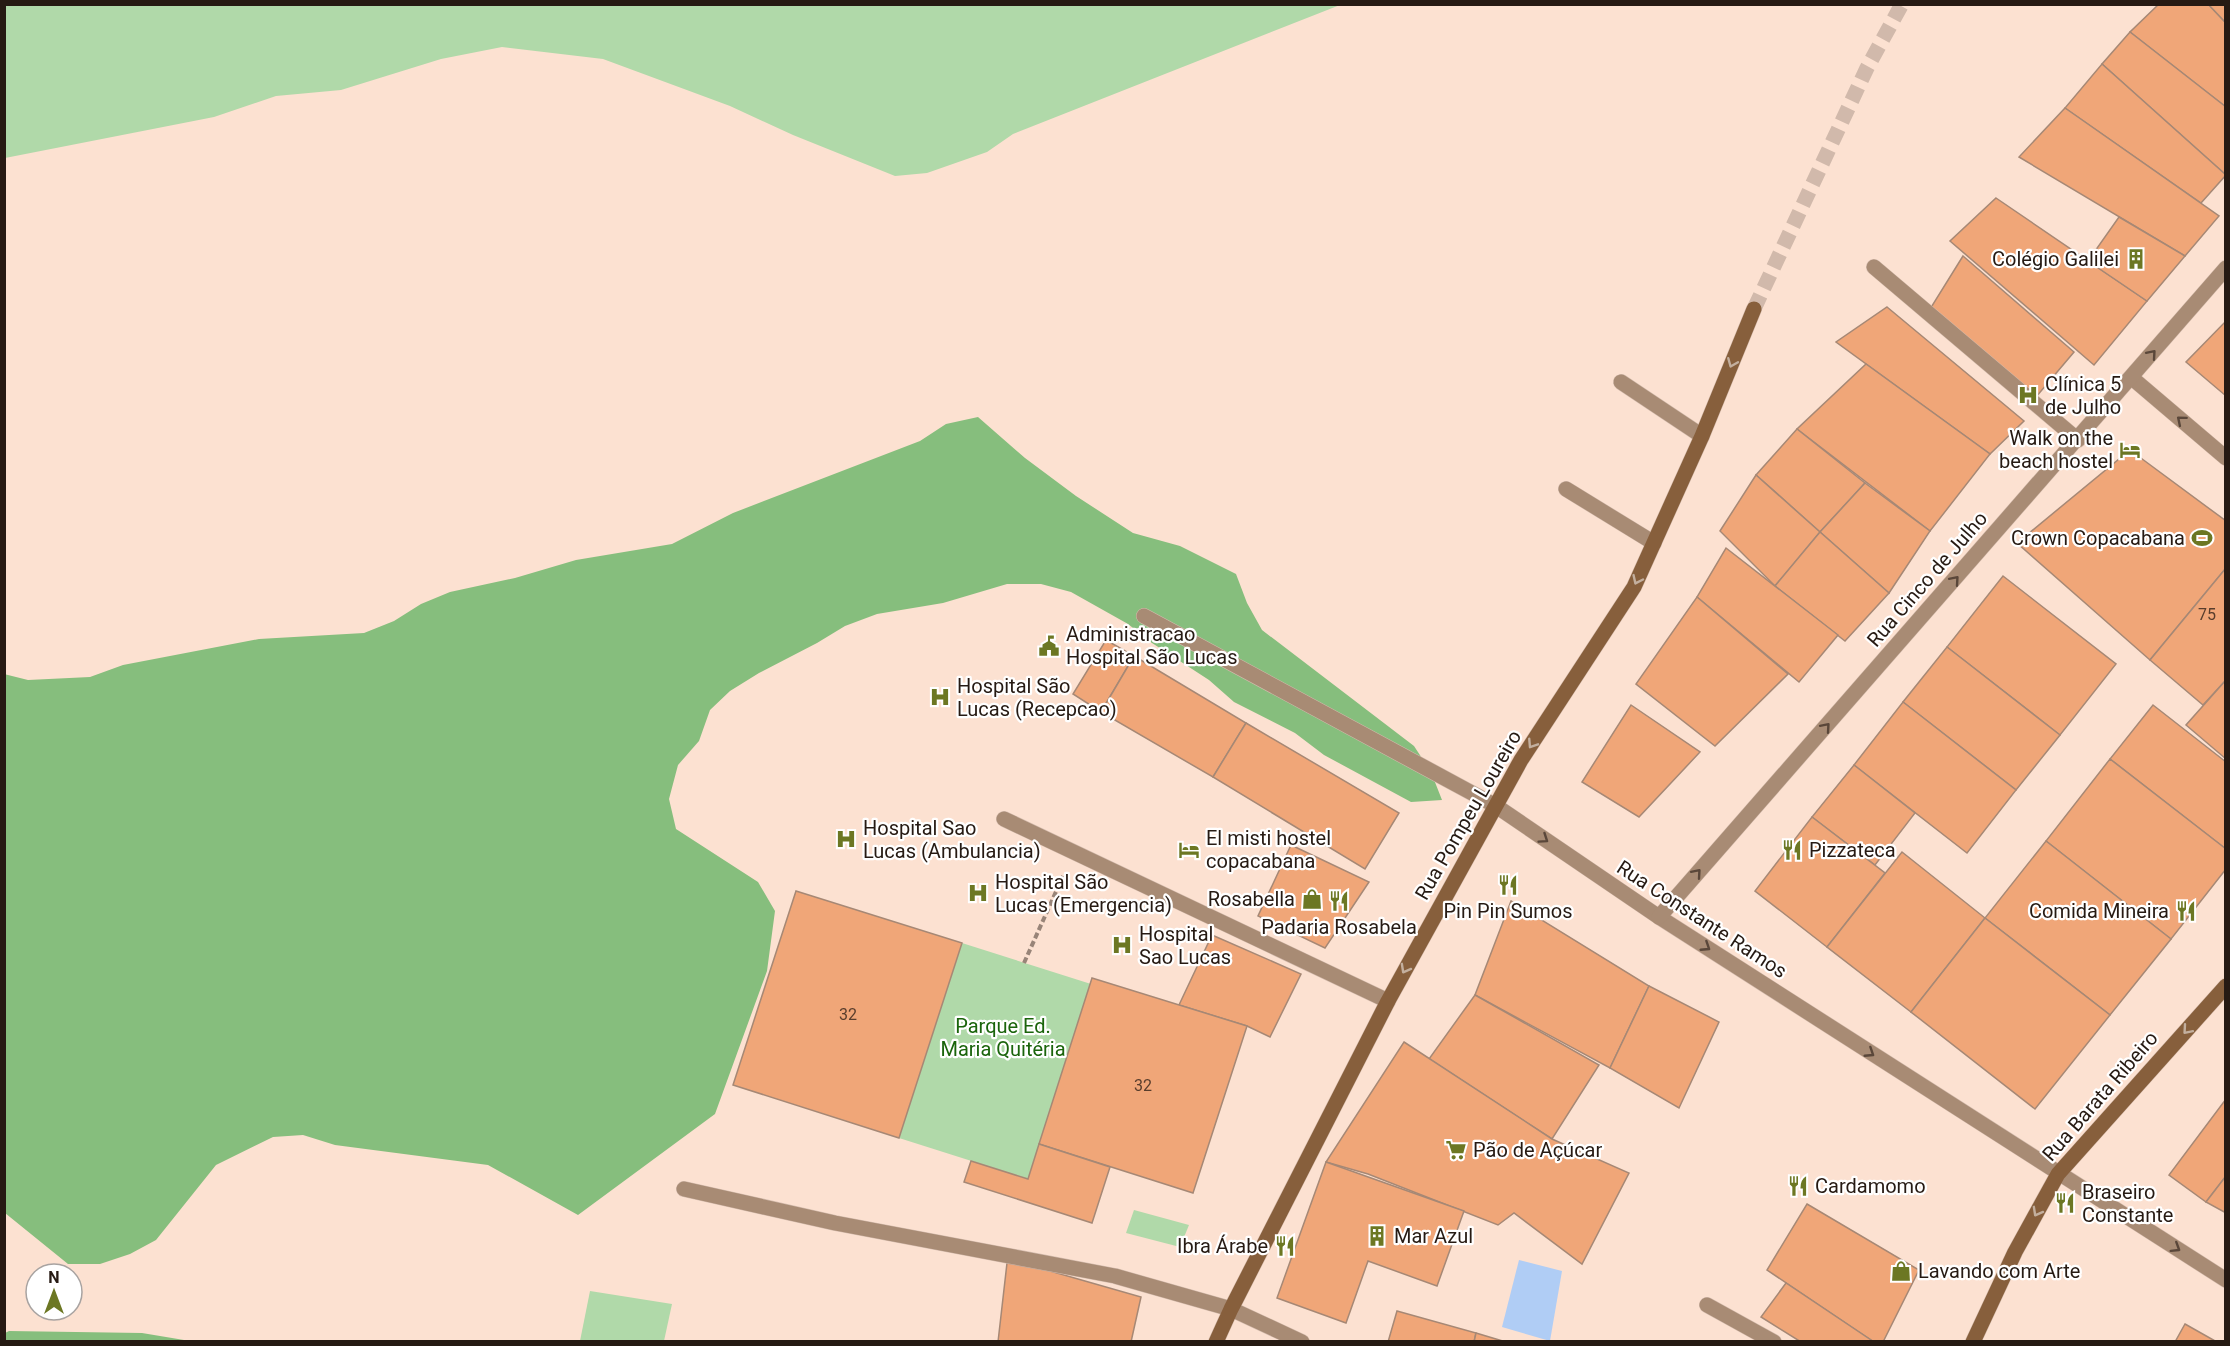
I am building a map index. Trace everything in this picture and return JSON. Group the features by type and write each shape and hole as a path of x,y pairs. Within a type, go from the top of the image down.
{"street":[{"path":"1874,267 2078,440"},
{"name":"Rua Cinco de Julho","path":"1659,917 2226,268"},
{"name":"Rua Pompeu Loureiro","path":"1216,1341 1388,1001 1521,760 1634,587 1702,436 1754,309"},
{"path":"2132,378 2226,458"},
{"path":"1621,382 1702,436"},
{"path":"1566,489 1654,543"},
{"name":"Rua Constante Ramos","path":"1144,616 1496,806 1659,917 2226,1280"},
{"path":"1004,819 1388,1001"},
{"name":"Rua Barata Ribeiro","path":"1973,1341 2015,1252 2058,1174 2226,986"},
{"path":"684,1189 835,1222 1115,1276 1231,1309 1302,1341"},
{"path":"1707,1305 1774,1341"}],"path":[{"path":"1024,963 1073,853"}],"green space":[{"path":"4,5 1340,5 1013,134 987,152 927,173 895,176 793,135 730,106 603,59 502,47 441,59 341,90 276,96 214,117 5,158"},
{"path":"978,417 1025,458 1076,496 1133,533 1180,546 1236,574 1247,603 1262,630 1414,746 1431,772 1442,800 1411,802 1324,755 1295,733 1234,702 1209,680 1152,643 1128,624 1071,592 1041,584 1007,584 943,603 877,614 845,626 730,691 710,710 699,741 678,765 669,799 676,829 758,882 775,911 767,971 715,1114 578,1215 488,1165 335,1145 303,1135 273,1137 216,1165 156,1240 130,1254 100,1264 66,1262 5,1213 4,674 28,680 90,677 123,665 259,639 364,633 394,621 421,604 450,592 515,578 576,560 672,544 733,513 920,441 946,424"},
{"name":"Parque Ed. Maria Quitéria","path":"962,943 1091,984 1028,1179 899,1138"},
{"path":"1134,1210 1189,1225 1180,1247 1126,1233"},
{"path":"590,1291 672,1304 664,1341 580,1341"},
{"path":"9,1331 142,1333 190,1341 5,1341 5,1333"}],"water":[{"path":"1519,1260 1562,1271 1550,1341 1502,1327"}],"building":[{"path":"2159,4 2208,4 2226,23 2226,107 2130,32"},
{"path":"2208,4 2226,4 2226,23"},
{"path":"2130,32 2226,107 2226,175 2102,64"},
{"path":"2102,64 2226,175 2201,203 2065,108"},
{"path":"2065,108 2219,216 2185,256 2019,157"},
{"path":"1996,198 2147,301 2094,365 1950,241"},
{"name":"Colégio Galilei","path":"2119,217 2185,256 2147,301 2088,261"},
{"path":"1963,256 2074,352 2036,397 1930,309"},
{"path":"1887,307 2024,421 1990,454 1836,342"},
{"path":"2226,321 2226,396 2186,362"},
{"path":"1866,364 1990,454 1930,531 1797,429"},
{"path":"1797,429 1865,483 1820,532 1756,475"},
{"path":"2130,450 2226,521 2226,568 2150,660 2017,543"},
{"path":"1756,475 1820,532 1775,586 1720,531"},
{"path":"1865,483 1930,531 1889,593 1820,532"},
{"path":"1820,532 1889,593 1845,641 1775,586"},
{"path":"1726,548 1838,635 1799,682 1697,597"},
{"path":"2226,568 2226,680 2203,705 2150,660"},
{"path":"2003,576 2116,664 2060,735 1947,647"},
{"path":"1697,597 1788,674 1715,746 1636,684"},
{"path":"1106,640 1134,656 1101,712 1073,694"},
{"path":"1947,647 2060,735 2016,790 1903,702"},
{"path":"1134,656 1246,723 1213,777 1101,712"},
{"path":"2226,680 2226,759 2186,725"},
{"path":"1903,702 2016,790 1967,853 1854,765"},
{"path":"1631,705 1700,752 1639,817 1582,782"},
{"path":"2153,705 2226,762 2226,849 2110,759"},
{"path":"1246,723 1399,813 1365,869 1213,777"},
{"path":"2110,759 2226,849 2226,869 2171,939 2046,841"},
{"path":"1854,765 1915,813 1875,865 1812,817"},
{"path":"1812,817 1885,873 1827,947 1755,891"},
{"path":"2046,841 2171,939 2110,1015 1985,918"},
{"name":"Rosabella","path":"1291,845 1369,882 1325,948 1258,916"},
{"path":"1902,852 1985,918 1911,1012 1827,947"},
{"path":"796,891 962,943 899,1138 733,1085"},
{"path":"1511,901 1649,986 1610,1068 1475,995"},
{"path":"1985,918 2110,1015 2035,1109 1911,1012"},
{"path":"1212,935 1301,974 1270,1037 1247,1026 1179,1005"},
{"path":"1092,978 1247,1026 1193,1193 1039,1144"},
{"path":"1649,986 1719,1022 1679,1108 1610,1068"},
{"path":"1475,995 1599,1065 1552,1139 1429,1059"},
{"name":"Pão de Açúcar","path":"1404,1042 1552,1139 1629,1173 1582,1264 1514,1213 1498,1225 1368,1174 1326,1162"},
{"path":"2226,1099 2226,1176 2206,1202 2169,1175"},
{"path":"1039,1144 1110,1167 1092,1223 964,1182 971,1161 1028,1179"},
{"name":"Mar Azul","path":"1326,1162 1464,1211 1437,1286 1368,1261 1346,1323 1277,1298"},
{"path":"2226,1176 2226,1213 2206,1202"},
{"path":"1807,1204 1919,1270 1883,1342 1874,1342 1767,1270"},
{"path":"1007,1263 1050,1271 1141,1297 1131,1342 998,1342"},
{"path":"1786,1283 1874,1342 1801,1342 1761,1317"},
{"path":"1397,1311 1476,1333 1474,1342 1388,1342"},
{"path":"2185,1324 2217,1342 2175,1342"},
{"path":"1476,1333 1506,1342 1474,1342"}],"tunnel":[{"path":"1754,309 1867,68 1902,4"}],"place":[{"name":"Colégio Galilei","path":"2136,259"},
{"name":"Clínica 5 de Julho","path":"2028,395"},
{"name":"Walk on the beach hostel","path":"2130,450"},
{"name":"Crown Copacabana","path":"2202,538"},
{"name":"Administracao Hospital São Lucas","path":"1049,646"},
{"name":"Hospital São Lucas (Recepcao)","path":"940,697"},
{"name":"Hospital Sao Lucas (Ambulancia)","path":"846,839"},
{"name":"El misti hostel copacabana","path":"1189,850"},
{"name":"Pizzateca","path":"1792,850"},
{"name":"Pin Pin Sumos","path":"1508,885"},
{"name":"Hospital São Lucas (Emergencia)","path":"978,893"},
{"name":"Rosabella","path":"1312,899"},
{"name":"Padaria Rosabela","path":"1339,901"},
{"name":"Comida Mineira","path":"2186,911"},
{"name":"Hospital Sao Lucas","path":"1122,945"},
{"name":"Pão de Açúcar","path":"1456,1150"},
{"name":"Cardamomo","path":"1798,1186"},
{"name":"Braseiro Constante","path":"2065,1203"},
{"name":"Mar Azul","path":"1377,1236"},
{"name":"Ibra Árabe","path":"1285,1246"},
{"name":"Lavando com Arte","path":"1901,1271"}]}
